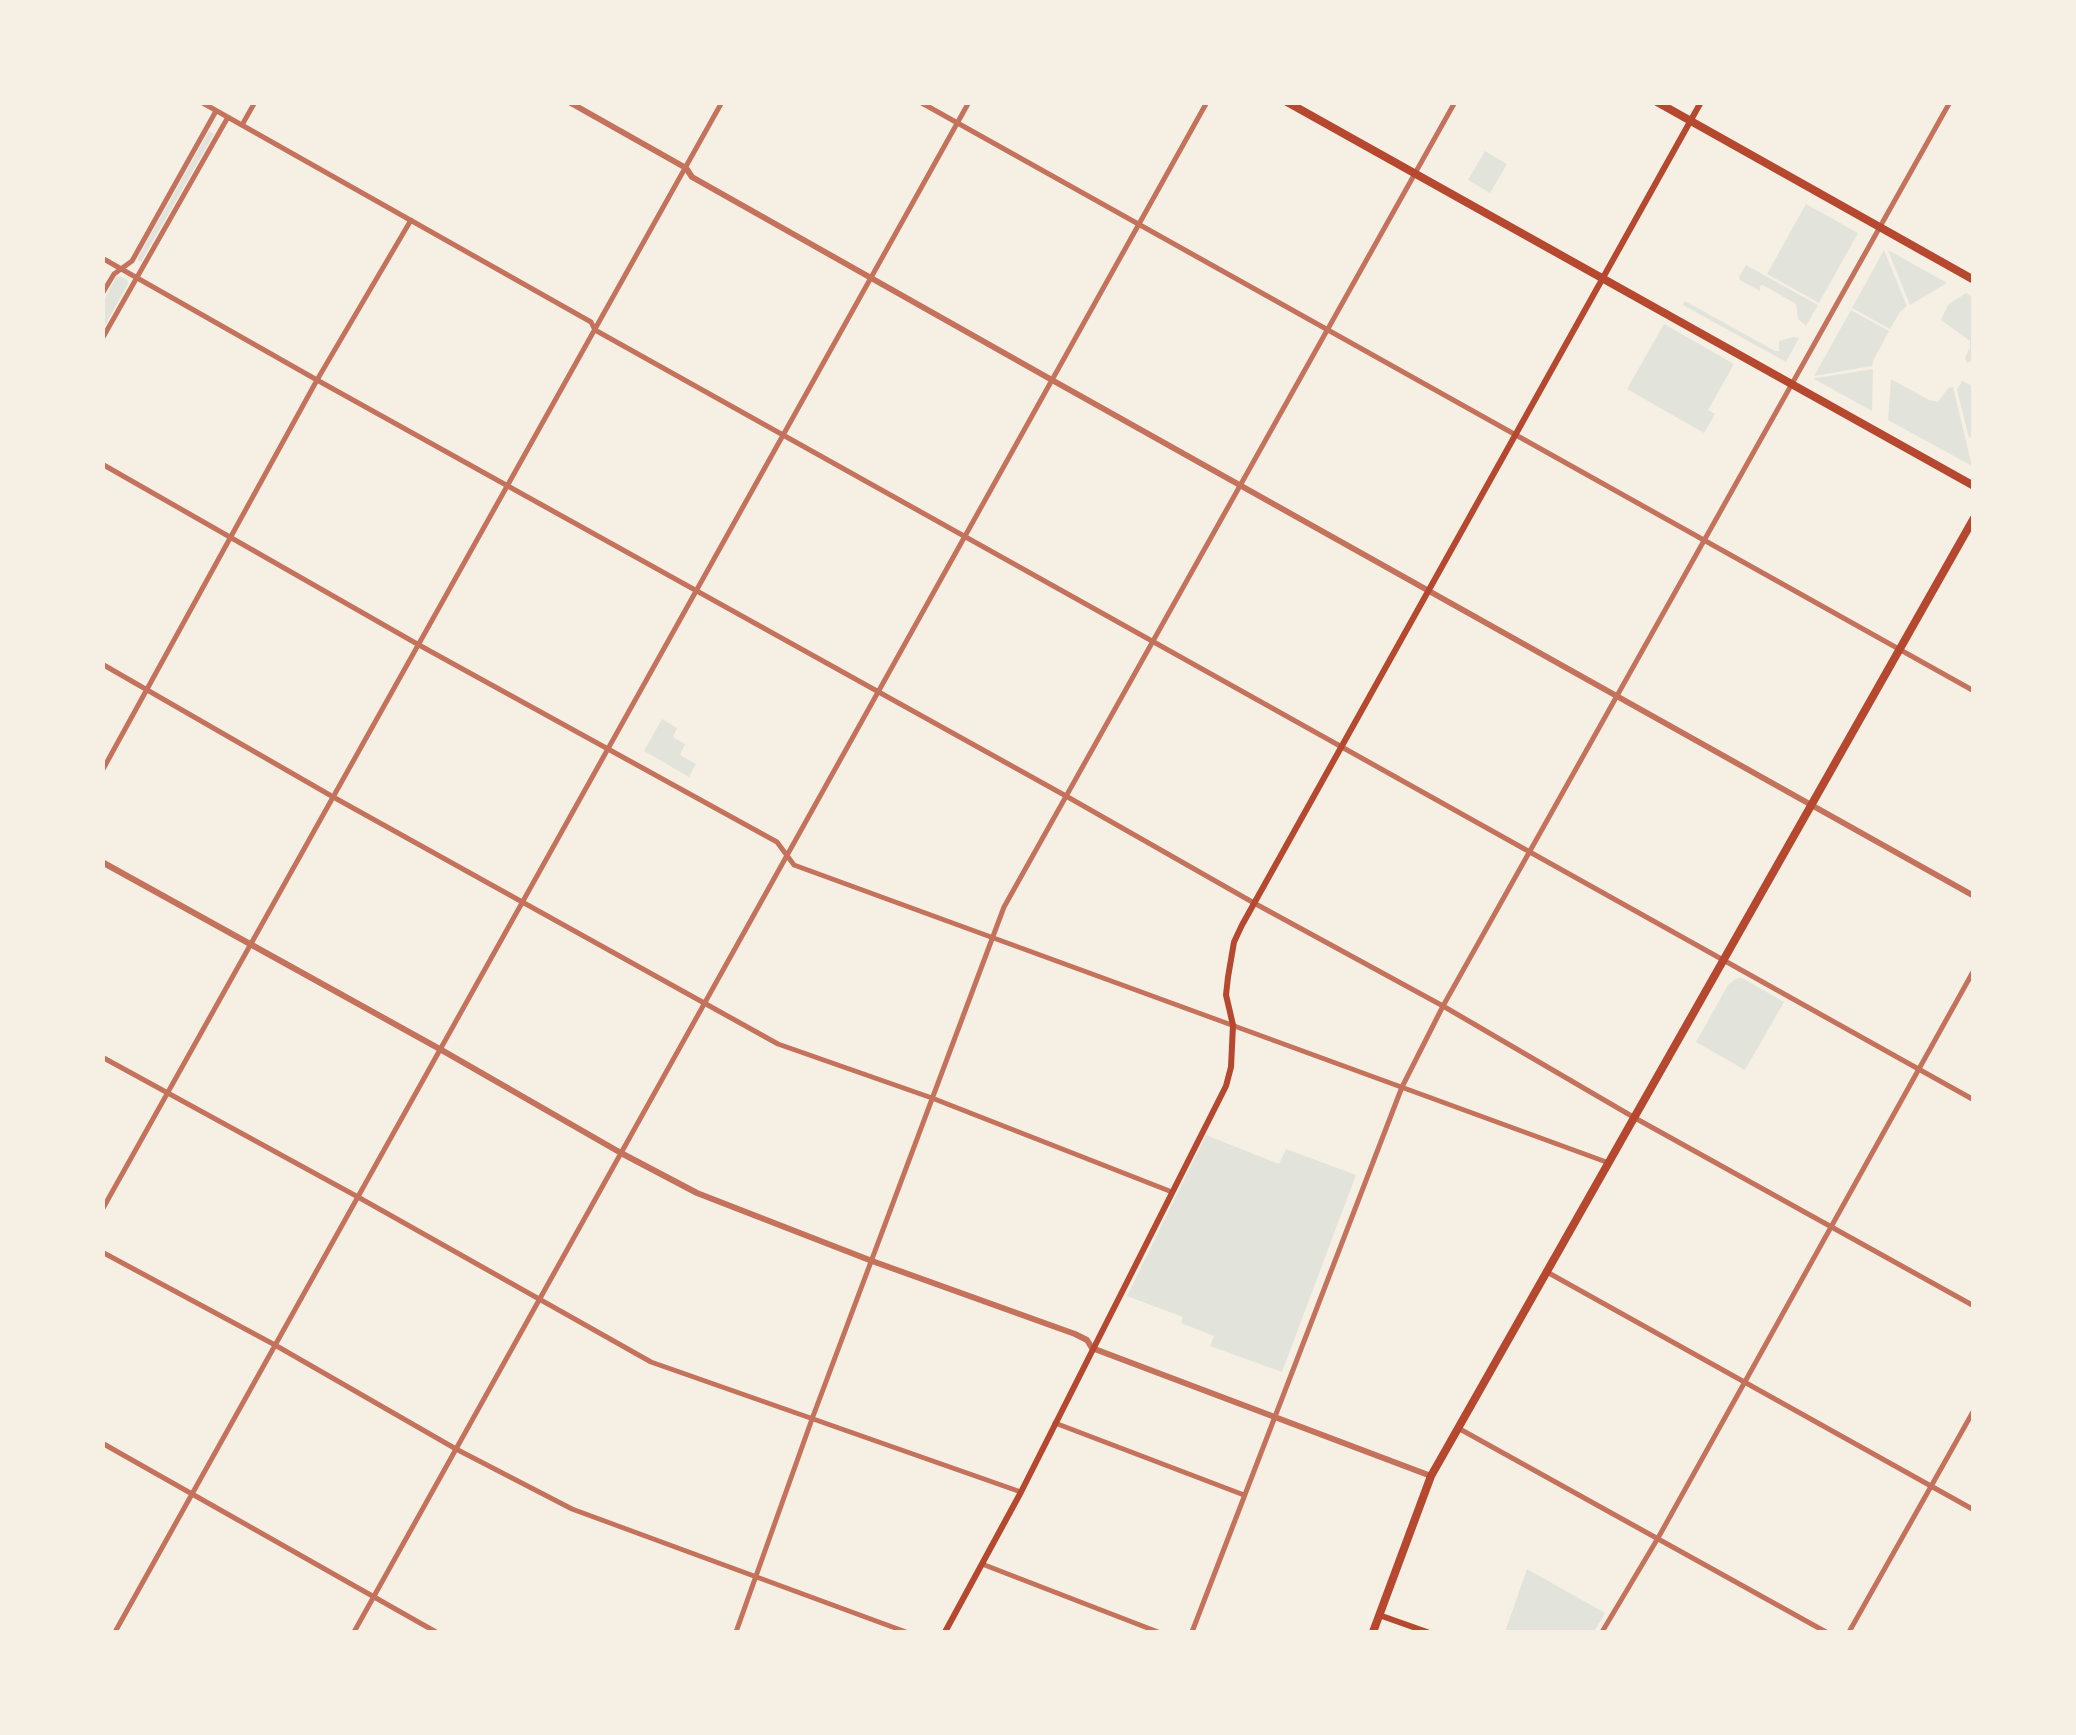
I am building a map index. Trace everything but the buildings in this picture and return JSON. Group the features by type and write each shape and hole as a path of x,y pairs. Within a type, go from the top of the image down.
{"main road":[{"path":"1287,102 1974,486"},
{"path":"1657,102 1974,280"},
{"path":"945,1632 1021,1492 1226,1086 1231,1066 1232,1025 1226,995 1234,942 1702,102"},
{"path":"1374,1632 1431,1476 1974,518"},
{"path":"1379,1615 1427,1632"}],"street":[{"path":"201,102 783,436 1974,1100"},
{"path":"242,125 256,102"},
{"path":"569,102 686,168 692,177 1974,896"},
{"path":"102,1210 722,102"},
{"path":"920,102 1974,691"},
{"path":"114,1632 969,102"},
{"path":"354,1632 1207,102"},
{"path":"736,1632 1004,906 1455,102"},
{"path":"1192,1632 1402,1087 1950,102"},
{"path":"102,294 114,274 132,261 216,110"},
{"path":"102,339 228,117"},
{"path":"102,771 317,380 411,220"},
{"path":"102,258 1974,1306"},
{"path":"102,464 419,645 777,842 794,864 1609,1163"},
{"path":"102,664 778,1044 932,1098 1172,1192"},
{"path":"102,862 697,1194 1075,1334 1092,1348 1431,1476"},
{"path":"1602,1632 1974,970"},
{"path":"102,1057 651,1362 1021,1492"},
{"path":"102,1252 276,1344 572,1510 906,1632"},
{"path":"1547,1272 1974,1510"},
{"path":"1849,1632 1974,1410"},
{"path":"1056,1423 1244,1495"},
{"path":"1458,1428 1826,1632"},
{"path":"102,1443 436,1632"},
{"path":"982,1564 1158,1632"}],"shaded area":[{"path":"209,131 214,134 141,262 137,259"},
{"path":"1485,151 1507,164 1490,193 1468,180"},
{"path":"1806,204 1858,233 1819,303 1767,274"},
{"path":"1884,250 1907,306 1890,329 1852,308"},
{"path":"1888,250 1947,283 1910,305"},
{"path":"1746,265 1818,305 1806,326 1798,319 1796,304 1763,285 1760,291 1740,280"},
{"path":"120,276 128,284 103,329 103,302"},
{"path":"1966,293 1974,298 1973,361 1967,363 1970,341 1941,320 1948,305"},
{"path":"1685,301 1775,351 1779,351 1779,341 1799,338 1786,362 1683,305"},
{"path":"1851,310 1889,331 1872,366 1814,376"},
{"path":"1664,324 1734,364 1708,410 1715,414 1704,433 1627,389"},
{"path":"1873,369 1872,411 1814,379 1816,378"},
{"path":"1891,379 1938,402 1953,387 1972,466 1888,420"},
{"path":"1962,381 1973,386 1973,436 1969,438 1957,390"},
{"path":"662,719 677,728 673,737 685,744 680,755 696,764 689,777 644,751"},
{"path":"1737,978 1784,1002 1745,1070 1696,1042 1728,985"},
{"path":"1206,1135 1279,1164 1286,1149 1356,1175 1282,1372 1210,1346 1214,1336 1181,1323 1183,1317 1127,1296"},
{"path":"1527,1569 1605,1613 1594,1632 1505,1632"}]}
